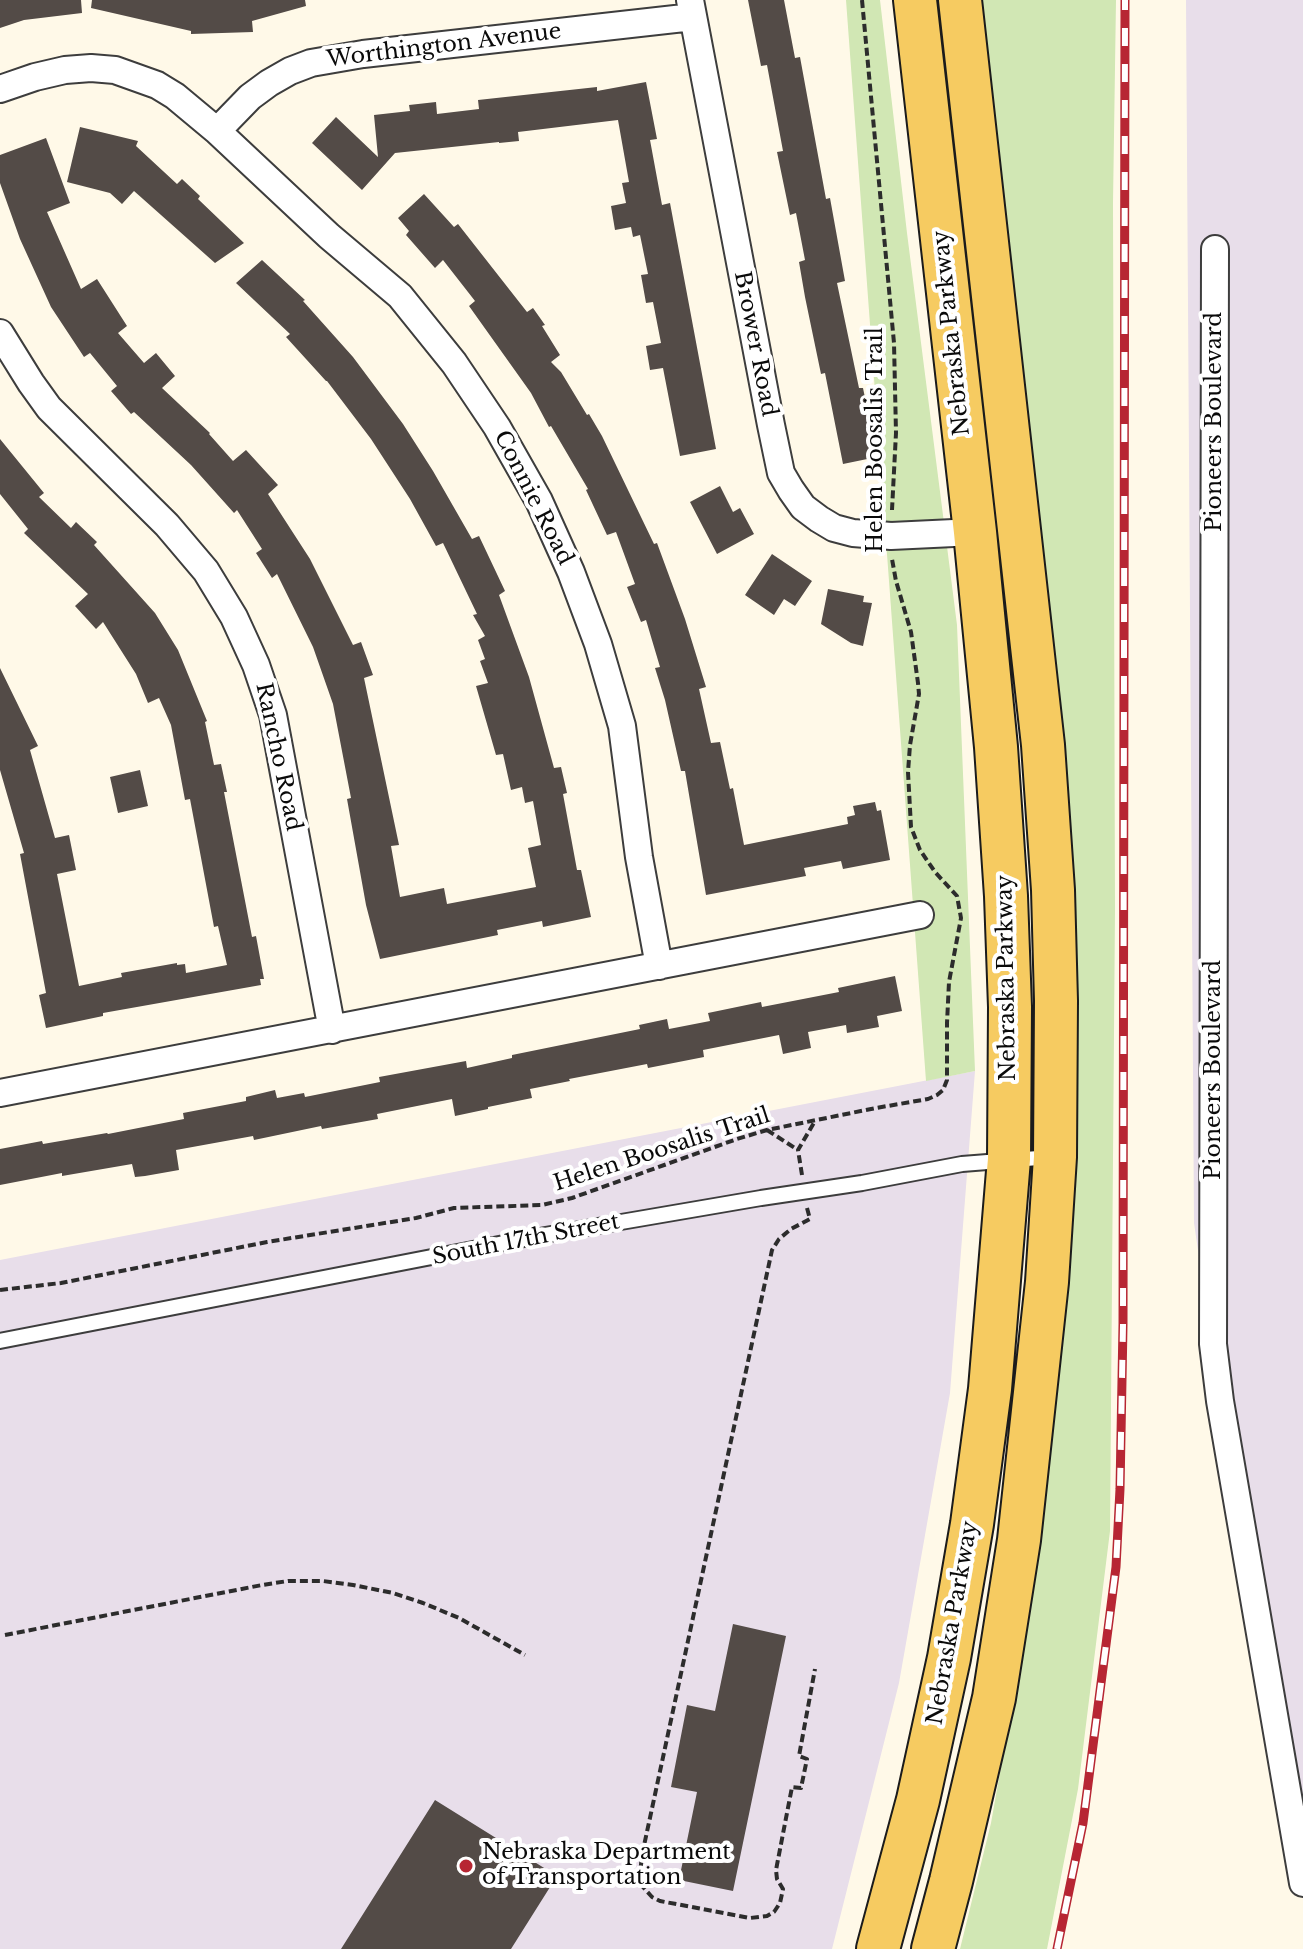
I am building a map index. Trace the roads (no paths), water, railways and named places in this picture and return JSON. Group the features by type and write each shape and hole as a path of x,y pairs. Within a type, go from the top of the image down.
{"main road":[{"name":"Nebraska Parkway","path":"878,1949 918,1800 949,1658 972,1524 990,1389 1009,1159 1010,1007 996,747 915,0"},
{"name":"Nebraska Parkway","path":"933,1949 994,1698 1015,1572 1033,1427 1055,1157 1056,1001 1043,745 960,0"}],"street":[{"name":"Brower Road","path":"691,9 781,473 803,507 834,528 891,536 975,532"},
{"name":"Worthington Avenue","path":"217,131 250,97 269,83 311,63 691,9"},
{"path":"0,89 65,70 115,70 157,85 217,131"},
{"name":"Connie Road","path":"217,131 329,236 400,296 497,427 539,501 571,572 598,644 622,726 639,857 659,966"},
{"name":"Pioneers Boulevard","path":"1215,249 1213,1344 1220,1401 1303,1883"},
{"name":"Rancho Road","path":"0,333 49,408 167,525 206,571 234,617 256,665 273,715 332,1030"},
{"path":"1,1086 332,1030 920,915"}],"lane":[{"name":"South 17th Street","path":"0,1341 545,1235 962,1164 1055,1157"}],"railway":[{"path":"1057,1949 1083,1823 1116,1567 1120,1489 1123,1325 1125,0"}],"place":[{"name":"Nebraska Department of Transportation","path":"466,1866"}]}
